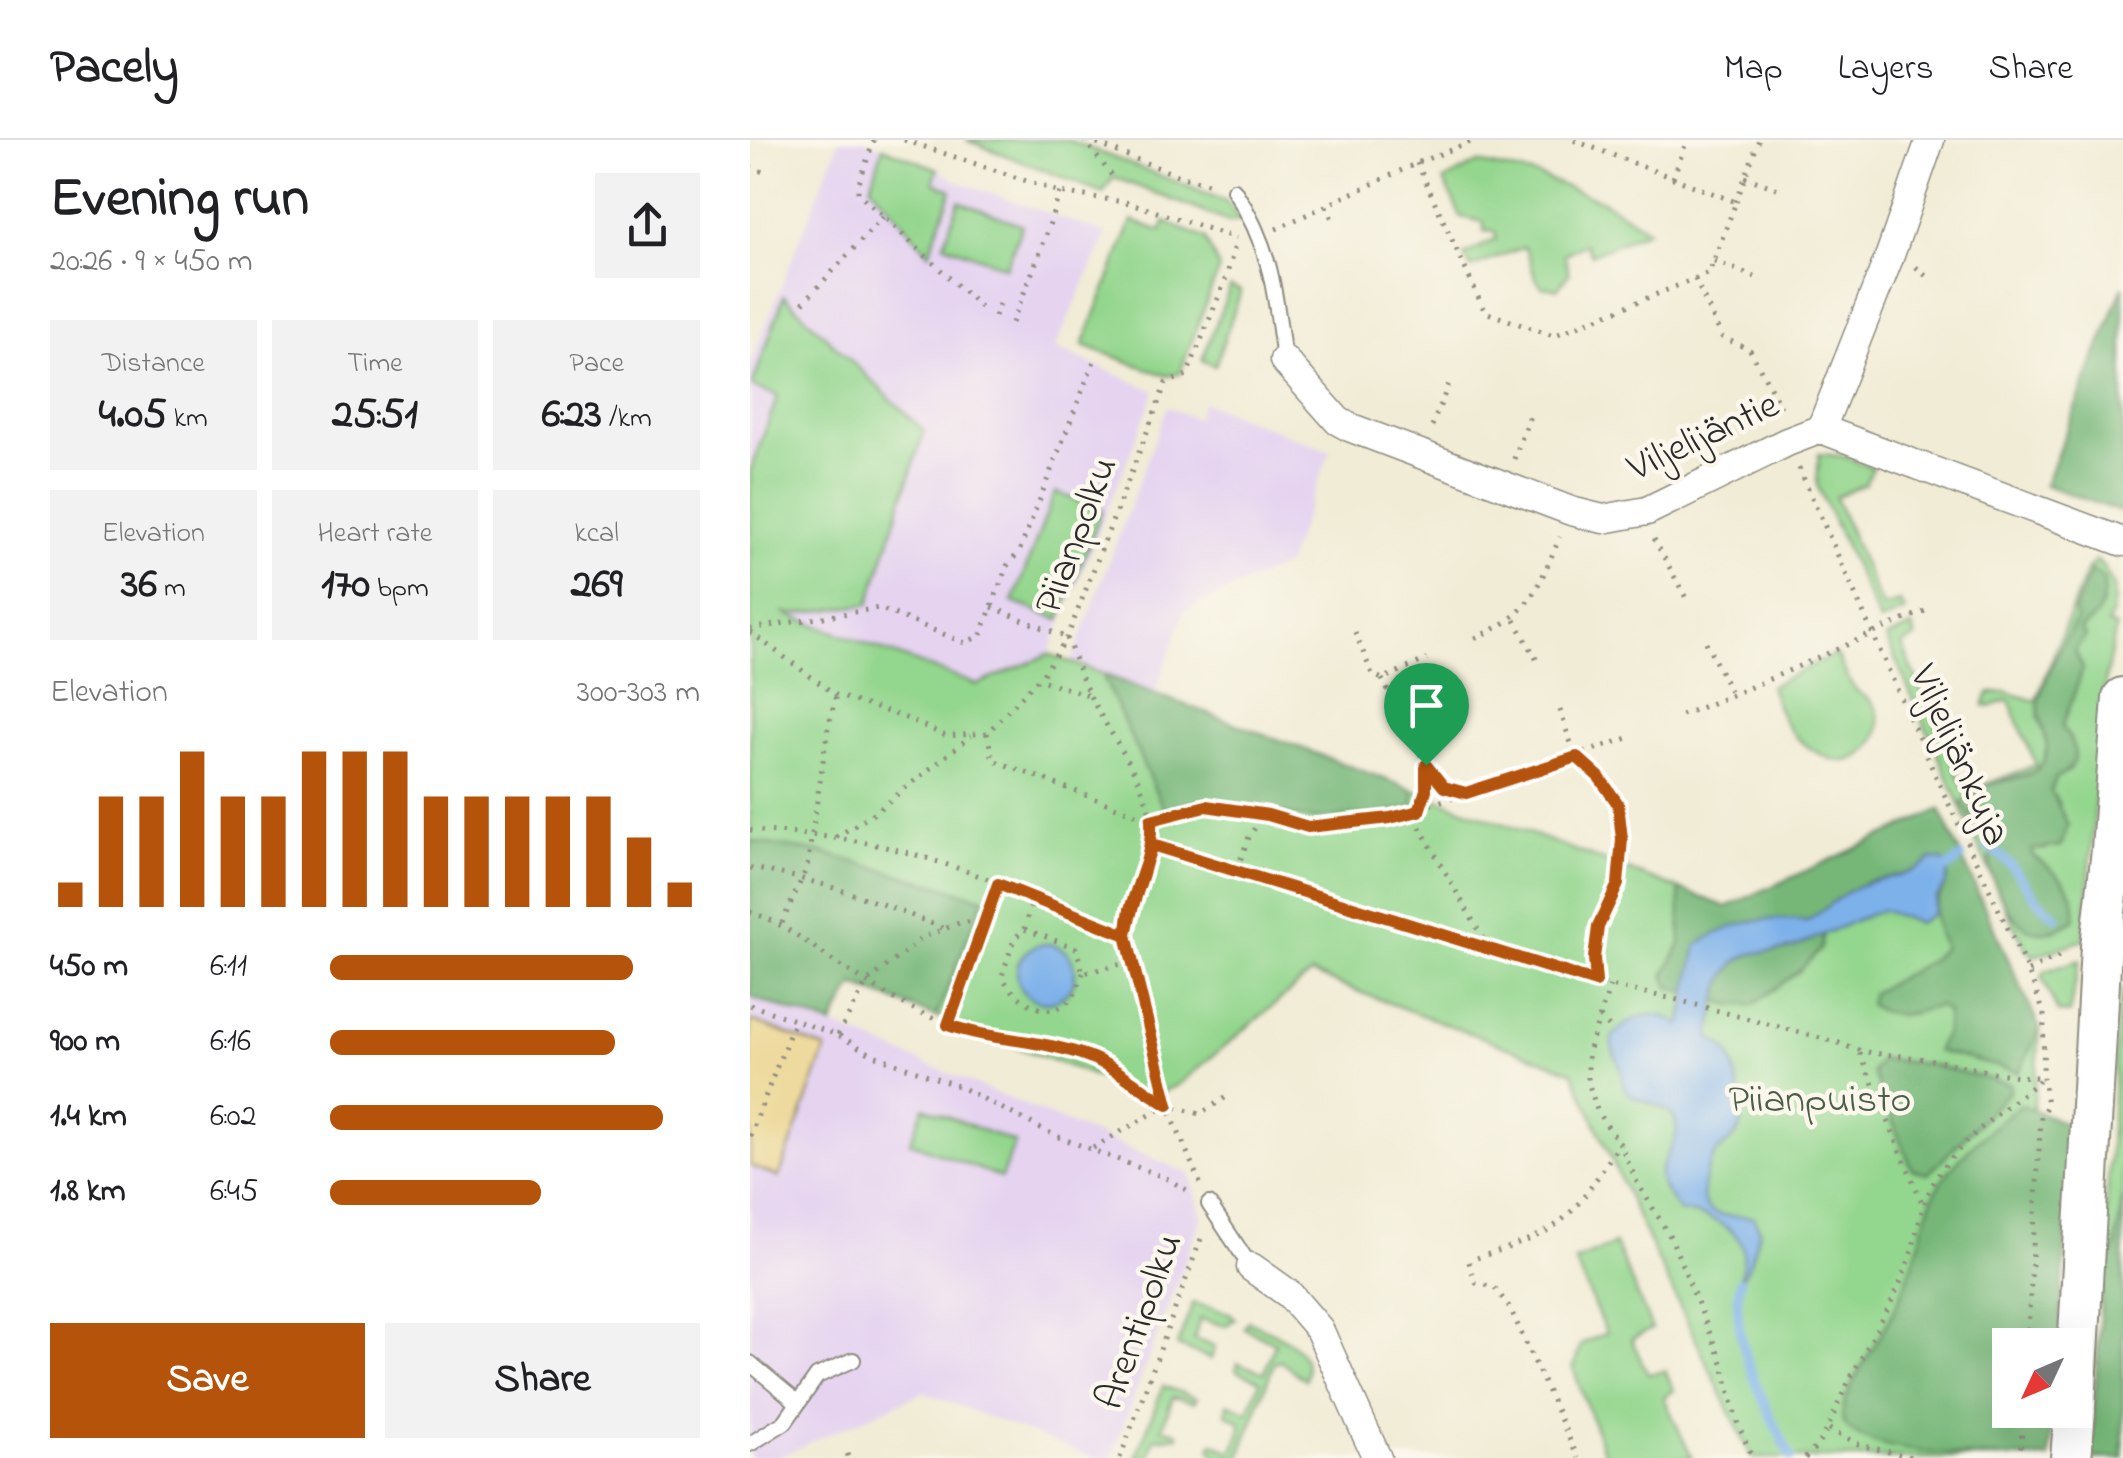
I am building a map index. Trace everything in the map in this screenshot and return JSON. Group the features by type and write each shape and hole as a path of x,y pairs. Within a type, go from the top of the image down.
{"street":[{"path":"1821,429 1890,255 1930,140"},
{"name":"Viljelijäntie","path":"1284,360 1338,421 1603,520 1647,511 1821,429 2123,542"},
{"path":"2080,1328 2102,946 2123,698"},
{"path":"1251,1268 1289,1294 1319,1329 1378,1458"},
{"path":"2071,1458 2073,1428"}],"lane":[{"path":"1234,190 1260,234 1272,273 1284,360"},
{"path":"1210,1204 1251,1268"},
{"path":"750,1444 785,1422 818,1376 853,1360"},
{"path":"750,1363 798,1403"}],"path":[{"path":"874,140 858,193 986,312"},
{"path":"904,140 1060,192 1130,202 1236,239 1260,234 1476,140"},
{"path":"1086,140 1113,177"},
{"path":"1086,140 1182,177 1234,190"},
{"path":"1573,140 1736,202"},
{"path":"1673,178 1688,140"},
{"path":"1417,163 1486,312 1553,336 1709,272 1760,140"},
{"path":"750,167 769,174"},
{"path":"1745,177 1784,191"},
{"path":"1012,323 1060,192"},
{"path":"1326,206 1334,224"},
{"path":"803,303 883,216"},
{"name":"Piianpolku","path":"1210,1204 1168,1105 1126,935 1130,909 1152,845 1151,820 1137,778 1089,695 1067,638 1166,383 1187,376 1225,281 1236,239"},
{"path":"1714,261 1755,276"},
{"path":"1694,278 1722,337 1750,350 1788,420"},
{"path":"995,316 1000,301"},
{"path":"750,631 878,608 966,643 981,635 1007,566 1019,552 1096,356"},
{"path":"1428,435 1451,378"},
{"path":"1510,467 1532,410"},
{"name":"Viljelijänkuja","path":"1796,462 2044,1014 2043,1078 2047,1105 2041,1117 2028,1328"},
{"path":"1475,638 1514,619 1539,586 1563,530"},
{"path":"1650,530 1686,598"},
{"path":"992,607 1067,638 1044,674"},
{"path":"1681,715 1925,612"},
{"path":"1514,619 1540,666"},
{"path":"750,631 836,694 903,716 946,736 987,734 1038,678 1089,695"},
{"path":"1355,632 1372,674 1382,679 1426,765 1444,787 1466,793"},
{"path":"1706,642 1732,696"},
{"path":"1382,679 1428,658"},
{"path":"782,924 803,877 836,694"},
{"path":"1560,710 1577,757 1599,777 1618,804 1622,839 1618,884 1598,927 1596,982"},
{"path":"834,838 874,814 974,734"},
{"path":"987,734 993,760 1151,820 1206,806 1264,814 1308,827 1419,811 1634,736"},
{"path":"1426,765 1426,790 1418,824 1490,951"},
{"path":"1237,869 1249,836 1264,814"},
{"path":"750,830 812,834 909,854 1033,897 1126,935"},
{"path":"1152,845 1490,951 1610,986 1674,998 1839,1043 1860,1053 1924,1058 2016,1078 2043,1078"},
{"path":"750,868 803,877 864,896 945,929"},
{"path":"948,1025 998,884"},
{"path":"1024,929 1076,948 1083,974 1064,1006 1046,1010 1030,1005 1010,991 1002,976 1014,939 1024,929 1033,897"},
{"path":"750,912 782,924 866,982 948,1025 972,1034 1087,1056 1168,1105 1200,1114 1230,1094"},
{"path":"838,1035 866,982 922,938 983,920"},
{"path":"1083,974 1131,962"},
{"path":"1610,986 1588,1052 1588,1082 1598,1112 1672,1238 1723,1365 1738,1424 1753,1458"},
{"path":"750,1005 838,1035 870,1054 960,1087 1056,1136 1166,1178 1210,1204"},
{"path":"1600,1016 1613,1031"},
{"path":"750,1136 795,1020"},
{"path":"1860,1053 1922,1206"},
{"path":"2043,1069 2059,1069"},
{"path":"1806,1458 1829,1430 1844,1391 1895,1296 1911,1254 1922,1206 1939,1174 1980,1130 2043,1078"},
{"path":"2047,1105 2060,1104"},
{"path":"1093,1148 1168,1105"},
{"path":"1477,1258 1516,1245 1558,1224 1582,1198 1620,1144"},
{"name":"Arentipolku","path":"1120,1458 1162,1350 1210,1204"},
{"path":"1469,1262 1476,1283 1494,1287 1510,1308 1578,1458"},
{"path":"1162,1350 1174,1356"},
{"path":"2020,1458 2022,1428"},
{"path":"1829,1430 1860,1445 1915,1458"}],"shaded area":[{"path":"840,140 864,140 938,169 956,181 1107,234 1055,348 1155,391 1049,654 977,685 750,601 750,364"},
{"path":"1202,402 1330,451 1286,565 1185,610 1155,693 1072,661 1167,407 1197,419"},
{"path":"750,997 832,1025 1190,1174 1202,1216 1111,1458 1094,1458 923,1392 775,1458 750,1458"}],"green space":[{"path":"966,140 1068,140 1226,201 1240,220 1229,222 1114,177 1103,193"},
{"path":"883,147 938,169 933,182 952,190 929,253 871,186"},
{"path":"1478,163 1536,175 1603,201 1648,230 1591,255 1585,244 1564,254 1569,274 1557,289 1542,287 1538,282 1524,247 1471,268 1464,255 1496,239 1495,232 1484,231 1484,222 1461,217 1444,181"},
{"path":"959,201 1022,225 1006,267 944,244"},
{"path":"1132,221 1162,231 1165,222 1205,238 1219,268 1180,373 1167,376 1083,345"},
{"path":"2123,286 2123,513 2045,485"},
{"path":"1230,287 1241,291 1215,366 1202,360"},
{"name":"Piianpuisto","path":"784,296 924,431 869,604 783,613 977,685 1049,654 1727,907 1940,810 2040,1029 2015,1328 1992,1328 1992,1428 2006,1428 2004,1458 1752,1458 1573,1072 1561,1067 1311,974 1178,1085 1151,1097 750,947 750,471 778,396 752,386"},
{"path":"1819,454 1842,456 1873,468 1865,484 1835,497 1882,607 1900,602 1905,611 1880,622 1817,485"},
{"path":"1055,492 1102,510 1060,620 1013,602"},
{"path":"2096,560 2108,574 2114,598 2108,624 2116,627 2106,677 2084,940 2034,956 2008,913 1886,638 1912,627 1916,638 1902,645 1965,792 2036,765 2009,700 1984,705 1989,693 2007,692 2036,701 2086,572","holes":["2076,620 2085,636 2075,650 2083,669 2062,727 2071,740 2070,770 2056,778 2051,791 2059,804 2047,849 2031,849 2033,856 2056,876 2054,931 2029,929 1989,861 1996,841 1992,829 1969,816 1998,781 2033,772 2043,762 2048,742 2038,716"]},
{"path":"2091,570 2104,579 2102,602 2093,619 2081,629 2086,636 2075,650 2083,669 2062,727 2074,749 2074,762 2056,778 2051,791 2068,825 2061,846 2031,850 2070,890 2075,919 2039,932 2021,923 1999,895 1991,873 1996,842 1992,830 1978,824 1962,804 1979,788 2025,776 2042,764 2047,747 2039,714 2040,697 2076,620 2074,612"},
{"path":"1836,654 1852,685 1872,703 1879,719 1877,736 1867,751 1843,761 1817,752 1794,735 1782,718 1770,686"},
{"path":"1102,674 1414,790 1413,807 1383,814 1312,819 1204,799 1164,810"},
{"path":"1940,810 2040,1029 2019,1072 1936,1051 1946,1033 1947,1012 1938,1006 1893,1014 1869,1004 1872,993 1931,960 1944,947 1935,917 1945,882 1943,861 1932,859 1910,872 1870,881 1843,896 1828,908 1821,949 1753,1005 1733,1005 1671,988 1664,976 1681,944 1679,889 1727,907"},
{"path":"750,841 819,852 984,898 936,1017 854,985 832,1025 750,997"},
{"path":"2080,960 2069,1014 2058,1012 2042,978 2045,971"},
{"path":"2123,988 2123,1458 2091,1458 2118,1018"},
{"path":"1881,1059 1927,1064 2010,1084 2010,1091 1928,1174 1912,1169 1872,1072"},
{"path":"2022,1105 2065,1123 2072,1137 2060,1328 1992,1328 1992,1428 2052,1428 2049,1458 1938,1454 1857,1435 1844,1423 1845,1402 1898,1302 1938,1187 1969,1149"},
{"path":"924,1107 1015,1143 1001,1178 910,1142"},
{"path":"2123,1196 2123,1458 2091,1458 2103,1275 2115,1248"},
{"path":"1615,1244 1652,1329 1631,1339 1648,1374 1665,1371 1674,1390 1664,1398 1692,1458 1606,1458 1573,1368 1581,1344 1606,1333 1575,1261"},
{"path":"1193,1303 1230,1313 1235,1319 1225,1326 1200,1319 1194,1339 1215,1347 1211,1359 1177,1346"},
{"path":"1248,1321 1298,1349 1304,1358 1305,1380 1280,1361 1274,1363 1239,1458 1218,1458 1210,1449 1213,1443 1232,1452 1240,1434 1241,1422 1226,1414 1228,1403 1248,1412 1260,1381 1236,1370 1238,1363 1264,1373 1275,1343 1244,1328"},
{"path":"1163,1386 1197,1398 1194,1402 1173,1397 1162,1428 1179,1436 1154,1439 1149,1458 1136,1458"}],"sand":[{"path":"750,1020 826,1049 779,1177 750,1166"}],"water":[{"path":"1932,859 1944,861 1948,874 1933,914 1918,923 1882,910 1790,949 1744,957 1734,964 1721,986 1710,1037 1731,1058 1742,1122 1737,1134 1710,1162 1703,1198 1708,1209 1718,1214 1753,1217 1760,1230 1740,1281 1743,1248 1739,1240 1716,1222 1679,1211 1662,1186 1661,1170 1676,1125 1668,1112 1625,1089 1612,1037 1627,1023 1644,1016 1662,1016 1681,1025 1697,945 1710,937 1749,922 1807,921 1852,889 1913,871"},
{"path":"1046,944 1067,952 1075,973 1067,994 1046,1002 1025,994 1017,973 1025,952"}],"waterway":[{"path":"1988,848 2008,863 2037,900 2057,917"},
{"path":"1946,869 1961,858"},
{"path":"1740,1281 1739,1327 1744,1350 1791,1458"}],"route":[{"path":"1426,765 1426,790 1419,811 1390,818 1308,827 1268,815 1206,806 1151,820 1152,845 1130,909 1126,935 998,884 948,1025 972,1034 1087,1056 1168,1105 1126,935 1130,909 1152,845 1596,982 1598,927 1618,884 1622,839 1618,804 1599,777 1577,757 1466,793 1444,787 1426,765"}]}
